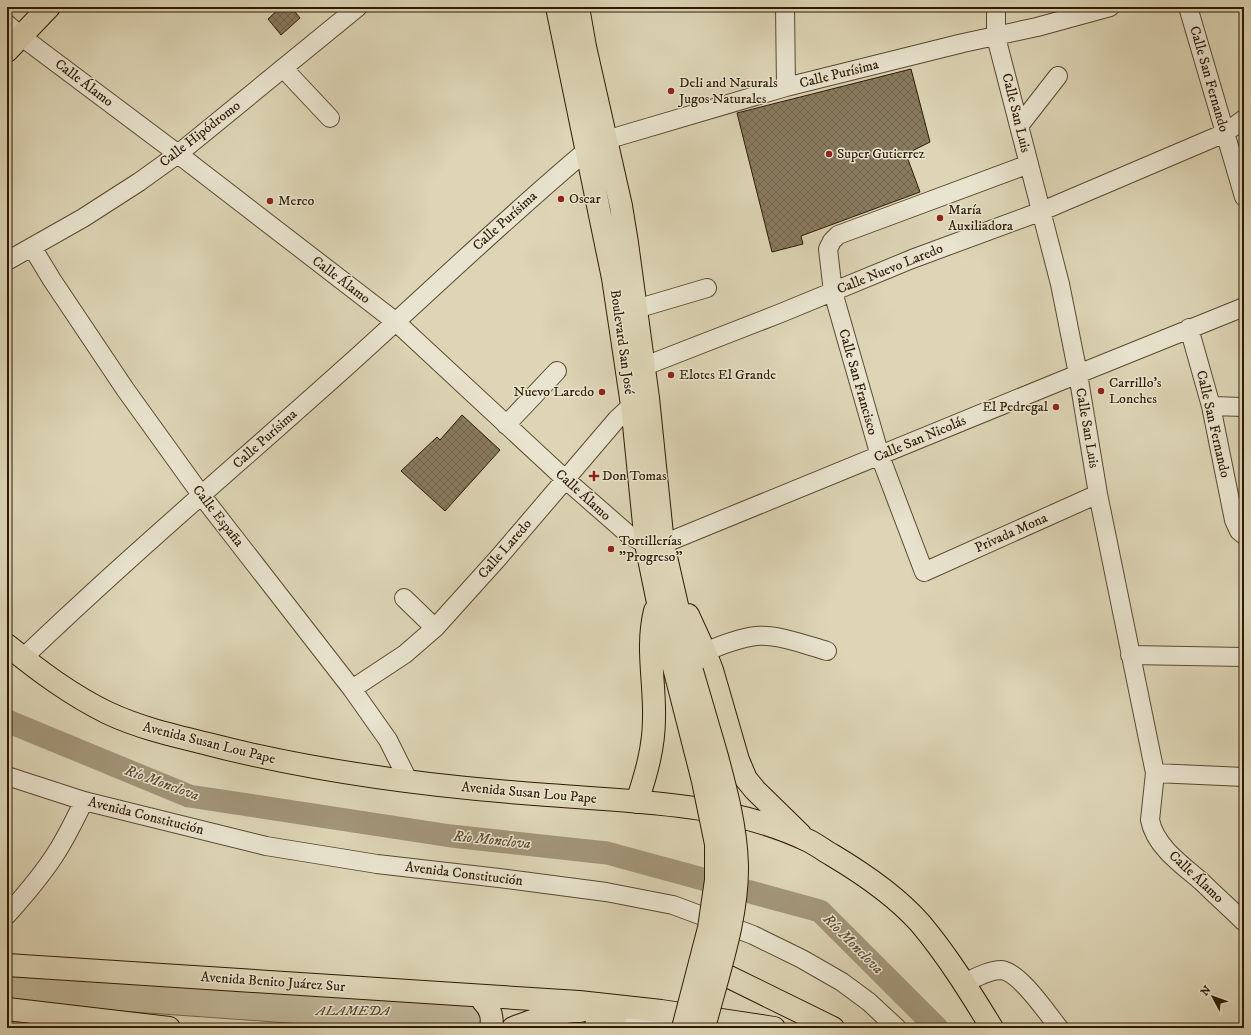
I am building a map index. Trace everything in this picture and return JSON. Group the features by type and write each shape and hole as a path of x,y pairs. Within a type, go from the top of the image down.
{"main road":[{"path":"12,38 50,7"},
{"name":"Boulevard San José","path":"557,7 586,151 635,370 640,401 655,544 665,597 685,675"},
{"name":"Boulevard San José","path":"578,7 585,47 628,243 636,309 635,370"},
{"path":"593,180 621,206 611,230 607,246"},
{"path":"637,802 650,762 653,738 654,688 650,640 651,626 665,597 689,616 706,652 738,760 746,779 755,790 808,841"},
{"name":"Avenida Susan Lou Pape","path":"15,652 48,678 80,699 108,713 134,724 241,753 312,768 409,782 702,809 762,823 808,841 861,872 899,902 920,924 964,983 992,1028"},
{"path":"685,675 729,799 735,839 737,866 734,900 729,930 704,1028"},
{"path":"683,1028 709,928 716,880 716,844 703,781 685,675"},
{"name":"Avenida Benito Juárez Sur","path":"7,965 477,998 543,1024"},
{"path":"719,972 833,1028"},
{"path":"477,998 488,1006 492,1020 490,1028"},
{"path":"477,998 587,1003 676,1013 774,1028"},
{"path":"7,1009 169,1028"},
{"path":"513,1028 543,1024 574,1011 616,1016"},
{"path":"595,1028 597,1023 602,1018 616,1016"}],"street":[{"name":"Calle Hipódromo","path":"7,261 89,214 139,182 178,154 358,7"},
{"path":"785,7 786,87"},
{"name":"Calle San Luis","path":"996,7 996,37 1060,284 1078,374 1098,494 1155,773 1150,820 1154,832 1166,849"},
{"name":"Calle Purísima","path":"15,652 120,569 586,151 606,140 786,87 963,43 1037,27 1110,7"},
{"name":"Calle San Fernando","path":"1188,7 1244,197"},
{"name":"Calle Álamo","path":"12,38 178,154 396,322 506,425 623,531 636,539 655,544"},
{"path":"282,68 330,118"},
{"path":"1019,126 1058,76"},
{"name":"Calle Nuevo Laredo","path":"635,370 781,314 912,259 1042,211 1225,133 1244,119"},
{"name":"Calle San Francisco","path":"924,572 880,456 833,292 828,249 838,234 1029,164"},
{"name":"Calle España","path":"32,247 52,280 125,389 202,496 352,689 388,740 409,782"},
{"path":"636,309 707,288"},
{"name":"Calle San Nicolás","path":"655,544 880,456 1189,328 1244,307"},
{"name":"Calle San Fernando","path":"1189,328 1211,406 1234,520 1239,531 1244,535"},
{"path":"506,425 557,371"},
{"name":"Calle Laredo","path":"352,689 405,654 434,628 499,557 617,419 640,401"},
{"path":"1211,406 1244,407"},
{"name":"Privada Mona","path":"924,572 1098,494"},
{"path":"404,598 434,628"},
{"path":"706,652 728,643 758,636 767,636 827,651"},
{"path":"1130,655 1244,657"},
{"path":"1155,773 1244,777"},
{"name":"Avenida Constitución","path":"7,776 84,800 266,846 377,864 606,892 673,906 753,935 802,959 842,982 869,1002 897,1028"},
{"path":"7,915 25,895 58,850 72,826 84,800"},
{"name":"Calle Álamo","path":"1166,849 1244,922"},
{"path":"964,983 994,971 1000,970 1008,972 1020,981 1045,1010 1058,1028"},
{"path":"616,1016 688,1028"}],"green space":[{"name":"ALAMEDA","path":"7,972 475,1004 483,1022 480,1028 359,1028 7,1003"}],"building":[{"path":"281,7 291,7 300,18 281,35 268,19"},
{"path":"911,69 930,142 906,154 920,192 801,236 803,244 772,252 737,113"},
{"path":"462,415 500,450 445,511 401,471 437,437 440,440"}],"waterway":[{"name":"Río Monclova","path":"7,721 189,796 451,836 607,853 820,911 937,1028"}],"place":[{"name":"Deli and Naturals Jugos Naturales","path":"671,91"},
{"name":"Super Gutierrez","path":"829,154"},
{"name":"Oscar","path":"561,199"},
{"name":"Merco","path":"270,201"},
{"name":"María Auxiliadora","path":"940,218"},
{"name":"Elotes El Grande","path":"671,375"},
{"name":"Carrillo's Lonches","path":"1101,391"},
{"name":"Nuevo Laredo","path":"602,392"},
{"name":"El Pedregal","path":"1056,407"},
{"name":"Don Tomas","path":"594,476"},
{"name":"Tortillerías \"Progreso\"","path":"611,549"}]}
